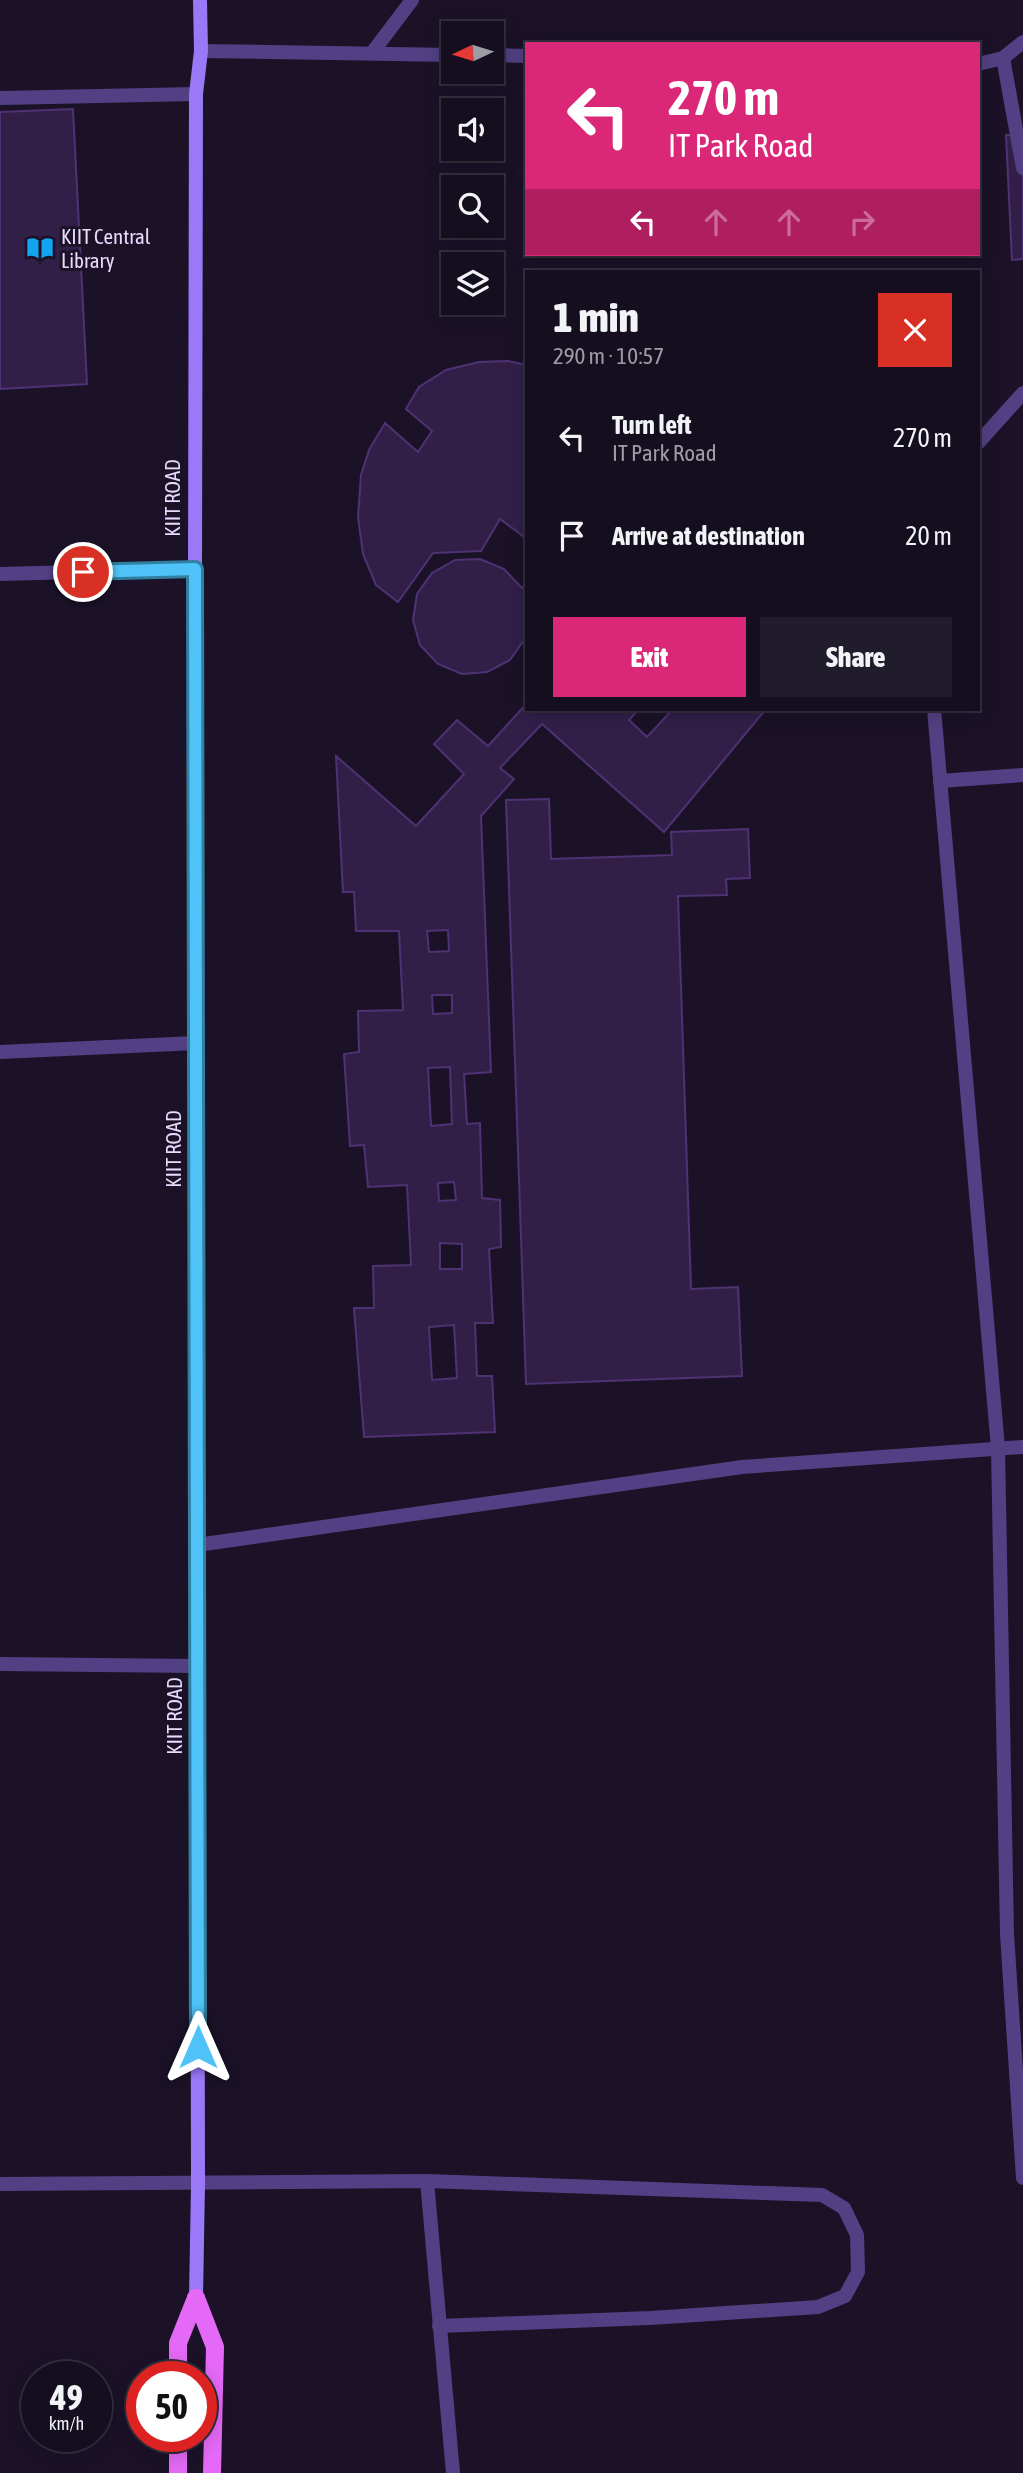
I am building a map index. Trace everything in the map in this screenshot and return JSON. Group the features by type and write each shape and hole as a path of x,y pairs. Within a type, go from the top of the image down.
{"main road":[{"name":"KIIT ROAD","path":"178,2361 178,2343 196,2298 198,2184 195,569 196,94 201,51 200,0"},
{"name":"KIIT ROAD","path":"196,2298 215,2347 212,2473"},
{"path":"178,2452 178,2473"}],"street":[{"path":"372,53 412,0"},
{"path":"980,64 1003,58 1023,42"},
{"path":"201,51 441,55"},
{"path":"504,55 525,56"},
{"path":"1003,58 1023,168"},
{"path":"0,98 196,94"},
{"path":"980,441 1023,393"},
{"path":"0,574 195,569"},
{"path":"934,711 998,1448 1007,1934 1023,2178"},
{"path":"940,781 1023,775"},
{"path":"0,1052 196,1043"},
{"path":"197,1545 743,1467 1023,1447"},
{"path":"0,1664 197,1666"},
{"path":"1007,1934 1023,1933"},
{"path":"428,2181 453,2473"},
{"path":"0,2184 428,2181 822,2195 844,2208 857,2235 858,2272 845,2296 818,2307 650,2318 439,2326"}],"building":[{"name":"KIIT Central Library","path":"73,109 87,384 0,389 0,112"},
{"path":"1006,135 1023,135 1023,259 1012,260"},
{"path":"508,361 525,365 525,538 500,519 481,551 433,553 398,602 376,585 363,554 358,517 361,475 369,450 385,423 418,452 432,431 406,409 419,387 446,370 479,362"},
{"path":"480,559 504,569 522,588 525,585 525,640 510,660 487,672 462,674 438,664 420,645 413,620 417,594 432,573 455,560"},
{"path":"525,705 525,711 637,711 629,720 647,737 671,711 764,711 664,832 542,724 500,768 514,779 481,816 491,1072 464,1074 467,1124 480,1123 482,1198 500,1200 501,1247 489,1249 493,1323 475,1323 477,1376 492,1376 495,1432 364,1437 354,1308 374,1308 373,1266 411,1265 407,1185 368,1187 364,1145 350,1146 344,1054 359,1052 358,1011 403,1010 399,931 356,931 354,892 343,892 336,756 416,826 464,774 434,744 457,720 488,746","holes":["448,930 449,951 429,952 427,931","432,995 452,995 452,1013 433,1014","450,1067 452,1124 431,1126 428,1068","454,1182 456,1200 439,1201 438,1183","440,1243 462,1244 462,1269 440,1269","454,1325 457,1378 432,1380 429,1327"]},
{"path":"549,799 551,859 672,855 671,832 748,829 750,878 726,879 727,895 678,896 691,1289 738,1287 742,1376 526,1384 506,800"}],"place":[{"name":"KIIT Central Library","path":"40,248"}],"route":[{"path":"83,572 195,569 198,2047"}]}
